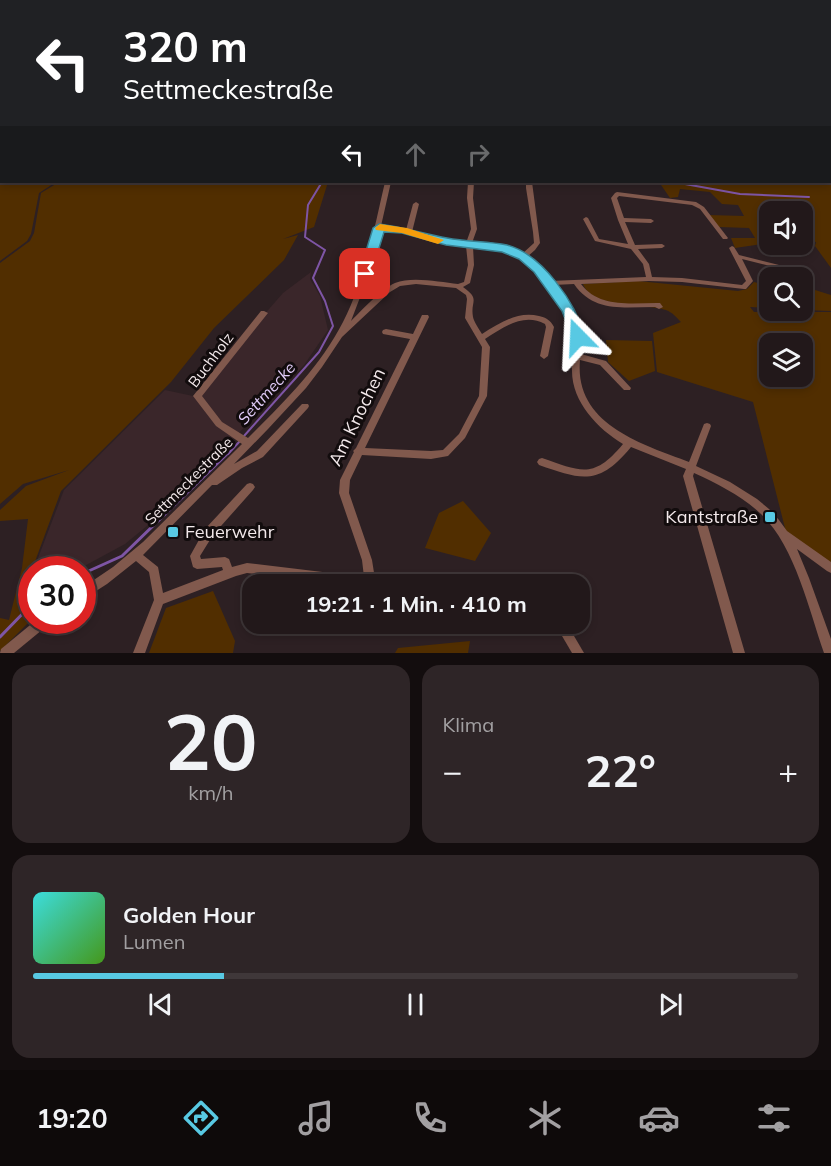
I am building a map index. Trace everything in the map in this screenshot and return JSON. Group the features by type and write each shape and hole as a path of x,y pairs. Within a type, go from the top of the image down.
{"street":[{"name":"Settmeckestraße","path":"96,585 136,555 247,442 320,363 337,338 357,296 379,228 388,183"},
{"path":"337,338 395,285 416,282 458,286 467,283 471,265 469,243 474,229 470,198 471,183"},
{"path":"524,256 538,240 530,202 529,183"},
{"path":"649,279 649,269 633,247 621,220 615,200 616,195 683,200 702,208 725,238"},
{"path":"409,232 416,204"},
{"path":"586,219 597,240 633,247 662,246"},
{"path":"621,220 651,221"},
{"path":"379,228 409,232 438,240 505,249 524,256 549,283 574,322 578,337 576,375 582,399 603,424 630,442 732,486 770,517 784,534 831,568"},
{"path":"549,283 682,279 744,287 750,281 732,248"},
{"path":"737,256 781,267"},
{"path":"576,282 583,293 595,301 615,305 657,305 659,307"},
{"path":"358,451 431,455 445,453 462,436 483,396 487,357 485,344 469,318 470,296 458,286"},
{"name":"Buchholz","path":"247,442 219,424 197,396 264,313"},
{"name":"Am Knochen","path":"369,574 367,560 344,493 345,480 425,317"},
{"path":"482,338 518,317 536,317 548,322 550,327 544,356"},
{"path":"386,332 415,337"},
{"path":"577,356 603,363 627,388"},
{"path":"196,495 239,465 261,454 305,406"},
{"path":"707,426 688,476 739,653"},
{"path":"542,462 577,475 587,474 604,469 615,461 630,442"},
{"path":"230,572 225,562 197,564 195,556 209,532 250,487"},
{"path":"784,534 806,584 830,653"},
{"path":"136,555 154,570 159,600 139,653"},
{"path":"159,600 183,593 230,572 248,568 305,574"},
{"path":"5,653 28,634"},
{"path":"567,634 578,653"}],"shaded area":[{"path":"0,183 54,183 39,193 31,234 27,241 0,261"},
{"path":"57,183 328,183 314,227 283,239 298,235 284,260 214,328 171,382 61,491 37,556 23,556 28,519 0,521 0,510 26,486 69,470 23,484 0,504 0,263 30,241 34,233 41,193"},
{"path":"660,183 831,183 831,268 815,246 816,242 813,242 813,201 759,201 759,244 735,248 731,238 755,238 749,228 719,227 708,215 744,216 738,205 722,204 710,192 680,189 678,197 670,198"},
{"path":"311,272 310,279 320,296 328,330 304,365 159,516 125,544 96,560 96,556 39,556 64,490 165,390 193,396 283,293"},
{"path":"638,281 738,291 747,289 754,282 759,283 759,307 750,307 754,312 759,312 759,321 813,321 813,312 831,312 831,565 786,532 753,402 657,372 653,333 681,322 666,310 620,304 597,298 588,292 583,284"},
{"path":"815,290 831,295 831,311 813,310"},
{"path":"606,340 652,341 655,371 629,381 608,362"},
{"path":"463,501 491,533 475,561 425,548 439,513"},
{"path":"18,584 18,633 0,651 0,618 9,620"},
{"path":"213,591 235,641 233,653 149,653 166,608"},
{"path":"470,641 468,653 395,653 398,648"}],"waterway":[{"name":"Settmecke","path":"244,436 319,352 333,326 325,301 313,278 325,250 305,237 308,205 321,183"},
{"path":"680,183 740,194 809,197"},
{"name":"Settmecke","path":"228,454 240,441"},
{"name":"Settmecke","path":"96,568 122,556 229,452"},
{"name":"Settmecke","path":"0,637 18,618"}],"slow traffic":[{"path":"380,228 403,230 438,240"}],"place":[{"name":"Kantstraße","path":"770,517"},
{"name":"Feuerwehr","path":"173,532"}],"route":[{"path":"365,274 379,228 403,230 446,242 505,249 524,256 538,269 568,310 578,337"}]}
